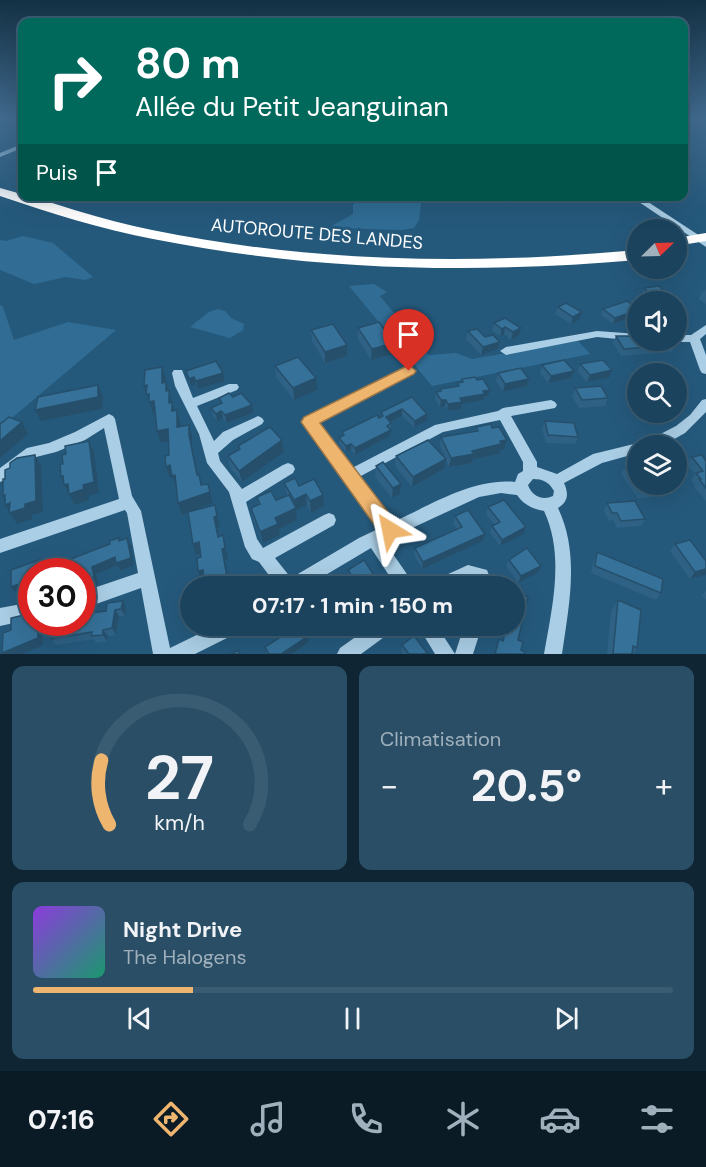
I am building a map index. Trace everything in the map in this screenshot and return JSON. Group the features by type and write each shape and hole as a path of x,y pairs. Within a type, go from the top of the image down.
{"highway":[{"path":"0,182 18,189"},
{"name":"AUTOROUTE DES LANDES","path":"0,192 18,198"},
{"name":"AUTOROUTE DES LANDES","path":"26,201 129,231 210,245 297,256 391,262 486,264 627,256"},
{"name":"AUTOROUTE DES LANDES","path":"56,201 92,212 158,227 231,239 312,248 482,255 627,247"},
{"path":"687,240 706,237"},
{"path":"687,249 706,245"}],"street":[{"path":"0,155 16,149"},
{"path":"641,201 706,245"},
{"path":"687,338 694,338 706,328"},
{"path":"506,351 597,334 627,337"},
{"path":"694,338 694,344 706,370"},
{"path":"390,530 310,422 409,371"},
{"path":"178,373 181,386 191,403 214,463 235,489 250,542 279,576"},
{"path":"191,403 233,387"},
{"path":"673,435 698,415 706,404"},
{"path":"530,473 530,462 503,413 551,405"},
{"path":"351,475 440,428 498,416"},
{"path":"0,476 32,452 51,448 80,436 109,419 127,503 134,511 162,654"},
{"path":"211,451 228,436 258,421"},
{"path":"555,481 598,458 627,451"},
{"path":"238,499 288,469"},
{"path":"530,473 543,474 555,481 561,491 561,496 555,504 543,505 529,500 522,489 522,479 530,473"},
{"path":"308,576 373,538 477,491 501,487 522,489"},
{"path":"0,546 127,503"},
{"path":"549,505 561,532 563,549 562,582 553,654"},
{"path":"264,556 329,520"},
{"path":"373,538 398,576"},
{"path":"462,576 468,573 481,576"},
{"path":"96,596 148,578"},
{"path":"0,617 18,613"},
{"path":"176,654 213,636"},
{"path":"345,654 371,636"},
{"path":"434,636 446,654"},
{"path":"464,654 470,636"}],"shaded area":[{"path":"356,201 421,201 419,220 414,228 402,230 328,228 353,214 353,205"},
{"path":"23,236 53,243 93,277 85,280 66,277 34,284 0,270 0,240 6,241"},
{"path":"374,284 387,292 380,296 429,355 456,353 472,359 578,341 590,354 432,386 349,286"},
{"path":"0,305 3,307 14,340 68,322 116,330 0,428"},
{"path":"218,309 244,324 243,330 230,338 190,327 209,312"}],"building":[{"path":"659,286 664,291 647,291 644,288"},
{"path":"627,301 627,314 615,318 603,309"},
{"path":"566,303 582,312 573,317 558,307"},
{"path":"505,318 521,328 513,332 505,327 502,329 494,323"},
{"path":"379,322 394,343 372,349 358,328"},
{"path":"333,324 347,345 325,352 311,330"},
{"path":"477,329 485,337 493,335 500,342 483,347 468,331"},
{"path":"616,336 627,336 627,349 624,349"},
{"path":"298,357 316,378 293,388 275,366"},
{"path":"564,360 574,371 551,376 542,365"},
{"path":"603,360 612,370 590,375 580,364"},
{"path":"216,361 223,373 196,381 194,377 189,379 186,371"},
{"path":"162,367 162,383 166,382 166,391 169,390 169,403 172,402 172,411 177,410 177,427 189,425 197,475 199,474 201,485 208,484 210,492 178,503 175,475 172,476 170,465 166,467 165,456 169,455 168,429 157,431 154,401 149,402 149,394 146,394 147,385 144,386 145,370"},
{"path":"521,368 529,379 505,384 498,373"},
{"path":"475,377 477,380 483,379 490,390 483,391 485,394 460,398 462,402 448,404 446,400 441,400 436,392 441,391 440,389 459,386 457,383 463,382 462,379"},
{"path":"98,385 98,397 35,410 38,397"},
{"path":"601,386 608,398 582,400 575,388"},
{"path":"229,393 233,397 241,393 252,405 225,415 221,411 216,414 211,408 222,403 219,398"},
{"path":"412,397 427,414 415,421 402,409 386,417 391,423 387,426 391,430 355,448 351,444 346,446 339,438 344,435 342,432 377,415 379,418 383,416 381,412"},
{"path":"9,417 22,422 0,441 0,424"},
{"path":"545,421 574,423 578,437 548,435"},
{"path":"491,424 492,428 499,427 507,440 500,441 501,444 472,451 474,454 451,458 441,437 478,431 476,427"},
{"path":"270,427 282,440 239,471 228,456 240,449 238,446"},
{"path":"428,440 446,459 413,477 396,456"},
{"path":"89,441 94,482 83,485 84,489 69,494 68,484 64,485 63,476 61,477 60,464 63,464 62,455 66,454 65,446"},
{"path":"35,455 36,501 25,504 25,508 9,513 10,503 5,505 5,495 3,496 5,470 10,468 10,463 17,458"},
{"path":"702,455 706,461 706,488 696,473 703,471 692,457"},
{"path":"383,462 401,484 393,488 376,466"},
{"path":"295,478 299,486 314,479 323,495 310,501 306,494 294,500 284,483"},
{"path":"271,491 276,500 289,495 296,508 275,518 278,524 260,532 251,508 260,504 257,497"},
{"path":"504,500 526,527 502,540 492,526 500,522 488,507"},
{"path":"635,501 645,519 621,521 617,513 612,513 607,503"},
{"path":"215,505 217,516 214,517 218,537 223,535 225,548 222,549 227,576 204,576 203,570 198,571 197,558 201,557 199,542 193,544 188,512"},
{"path":"468,510 485,534 423,562 415,548 462,527 455,516"},
{"path":"127,538 131,558 116,563 115,557 96,565 96,558 73,558 110,544 109,541"},
{"path":"690,540 706,561 706,569 695,572 675,544"},
{"path":"527,548 541,566 521,576 509,560"},
{"path":"597,552 663,579 661,593 595,566"},
{"path":"364,560 374,576 352,576 348,570"},
{"path":"18,568 18,584 11,587 11,570"},
{"path":"618,600 641,610 637,648 633,646 632,654 613,654"},
{"path":"123,601 121,609 115,610 112,628 103,630 103,635 96,636 96,612 106,611 107,603"},
{"path":"18,616 18,636 38,636 38,638 2,653 3,633 11,630 11,618"},
{"path":"52,636 69,636 51,639"},
{"path":"278,636 308,636 281,654 269,654 265,647 279,638"},
{"path":"414,636 428,654 409,654 402,645"},
{"path":"504,636 519,636 518,640 523,642 521,650 525,652 524,654 495,654 499,639 503,641"}],"route":[{"path":"390,530 310,422 409,371"}]}
